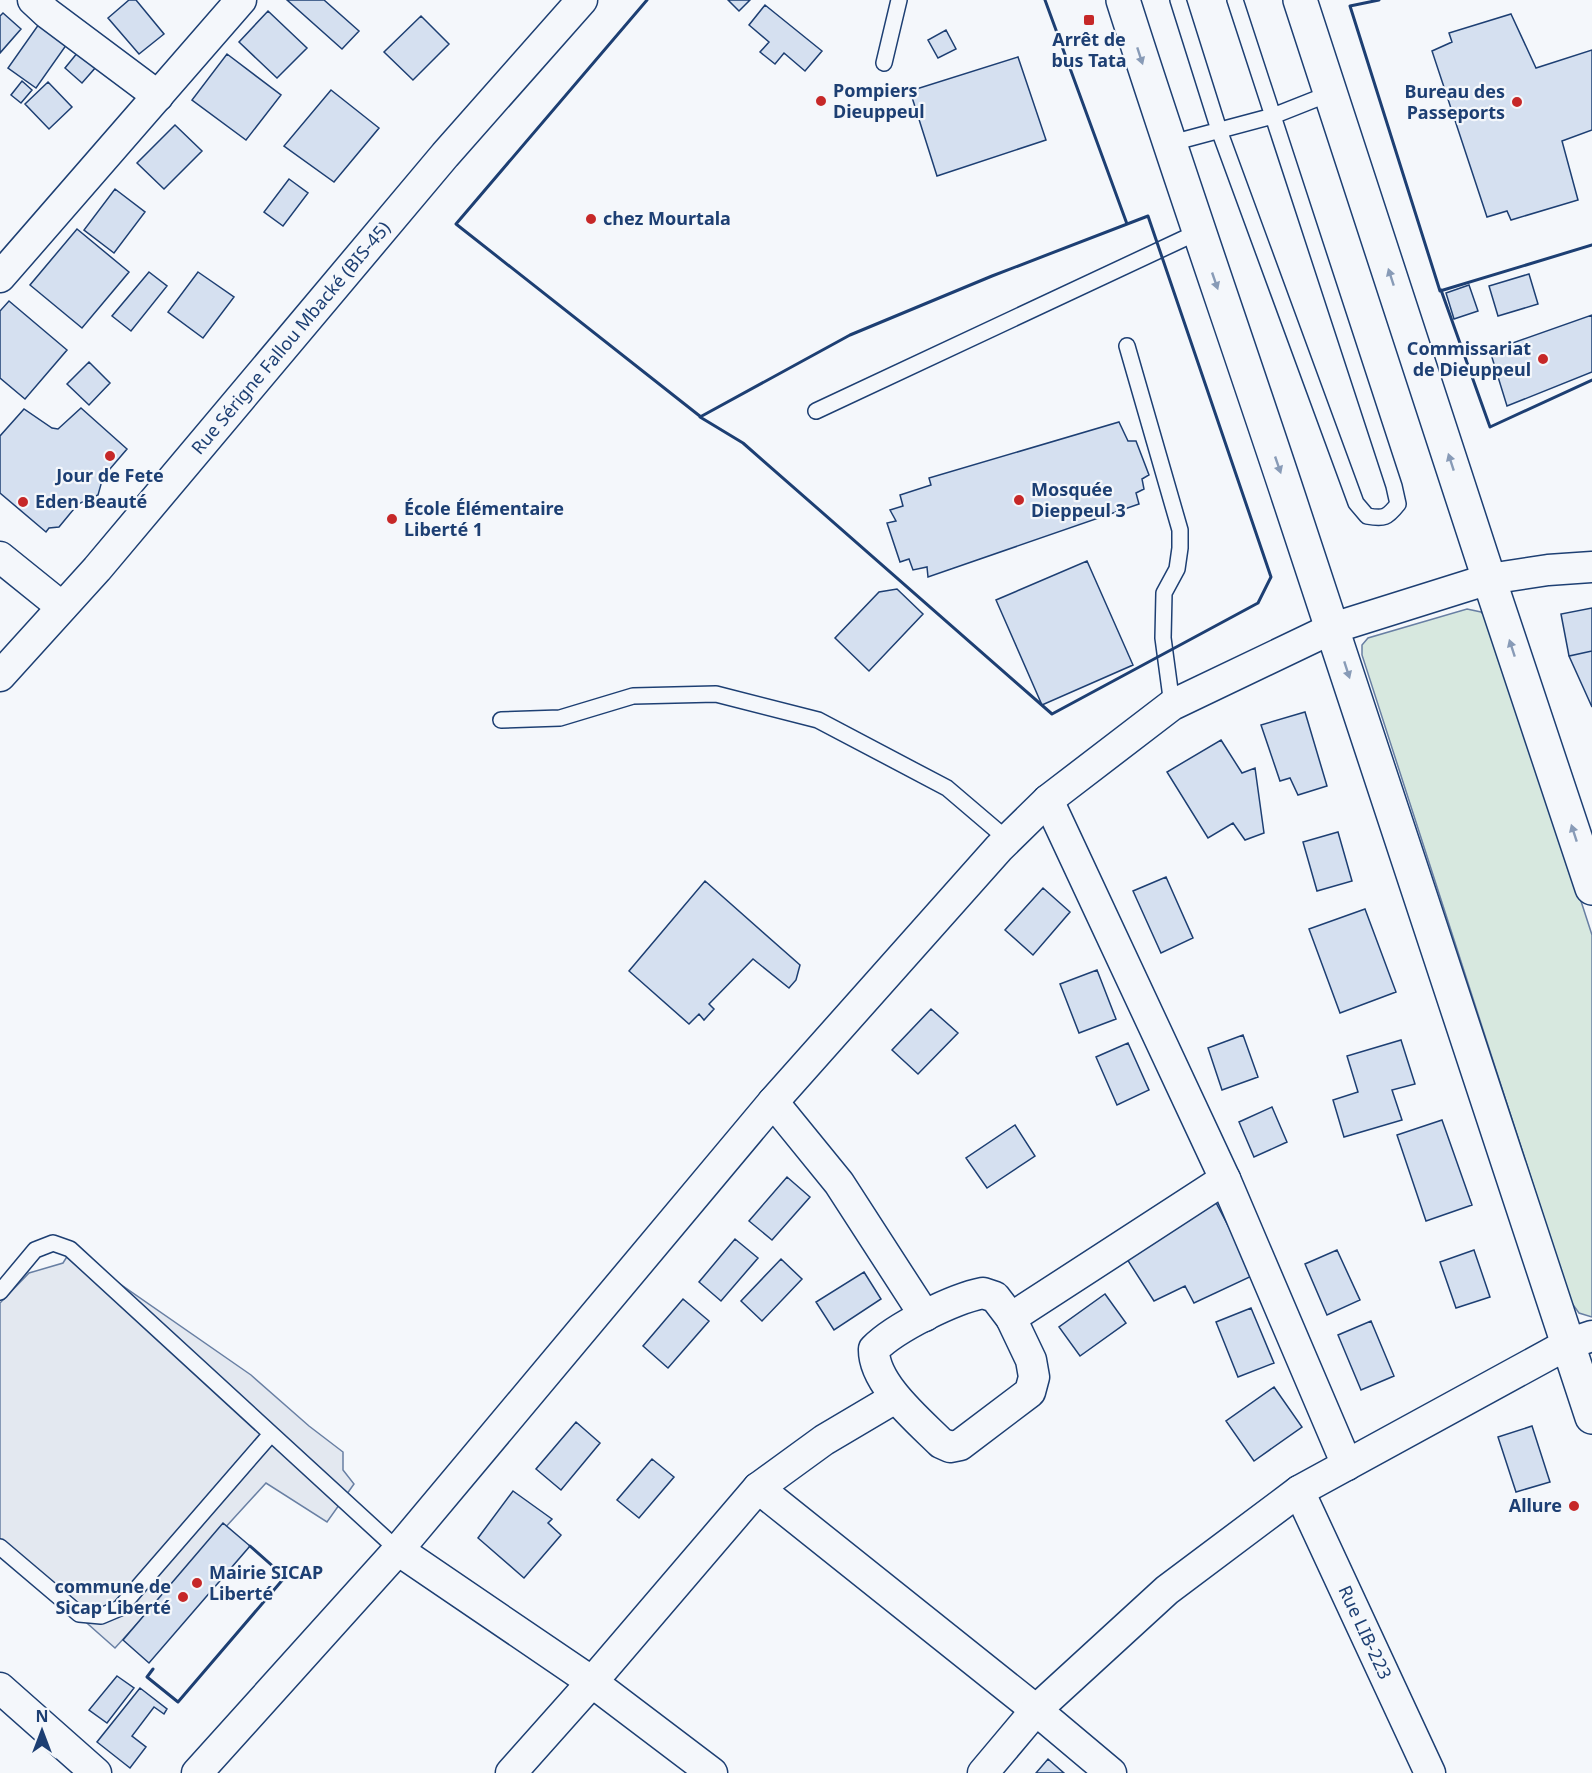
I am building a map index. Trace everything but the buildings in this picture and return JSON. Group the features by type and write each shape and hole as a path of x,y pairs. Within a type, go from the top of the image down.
{"street":[{"path":"33,0 158,96"},
{"path":"0,277 241,0"},
{"name":"Rue Sérigne Fallou Mbacké (BIS-45)","path":"0,676 97,569 445,155 582,0"},
{"path":"1123,0 1168,144 1332,628 1580,1340 1592,1417"},
{"path":"1300,0 1592,888"},
{"path":"0,557 62,607"},
{"path":"197,1773 398,1550 773,1102 1008,840 1048,800 1172,705 1332,628 1489,579 1548,570 1592,567"},
{"path":"1048,800 1225,1179 1347,1465"},
{"path":"773,1102 839,1183 926,1316"},
{"path":"1011,1318 1225,1179"},
{"path":"983,1293 995,1297 1011,1318 1031,1360 1034,1377 1030,1392 960,1445 950,1447 941,1443 895,1398 874,1360 874,1349 884,1339 969,1296 983,1293"},
{"path":"983,1773 1036,1710 1167,1590 1299,1491 1580,1340"},
{"path":"511,1773 758,1488 824,1440 895,1398"},
{"path":"758,1488 1036,1710 1111,1773"},
{"name":"Rue LIB-223","path":"1299,1491 1430,1773"},
{"path":"398,1550 592,1682 712,1773"},
{"path":"0,1688 96,1773"}],"lane":[{"path":"884,63 898,0"},
{"path":"1178,0 1220,130 1356,503 1367,516 1381,518 1390,514 1398,504 1394,486 1235,0"},
{"path":"1168,144 1273,116 1331,93"},
{"path":"816,411 1198,232"},
{"path":"1126,346 1180,530 1177,569 1164,593 1163,638 1172,705"},
{"path":"501,720 560,718 633,696 716,694 818,720 947,788 1008,840"},
{"path":"0,1292 35,1250 53,1243 70,1249 398,1550"},
{"path":"0,1547 79,1614 101,1616 120,1608 271,1434"}],"shaded area":[{"path":"1467,609 1481,612 1490,621 1592,935 1592,1317 1579,1313 1571,1302 1362,655 1362,645 1368,638"},
{"path":"71,1250 251,1375 309,1426 343,1452 343,1470 354,1484 327,1522 266,1483 115,1648 0,1546 0,1303 29,1273 63,1263"}],"wall":[{"path":"647,0 456,224 701,417"},
{"path":"1045,0 1127,224"},
{"path":"1379,0 1350,6 1440,291 1592,245"},
{"path":"1148,216 1271,577 1258,603 1052,714 743,443 700,417 850,335 992,276 1148,216"},
{"path":"1441,290 1490,427 1592,380"},
{"path":"153,1669 147,1677 178,1702 285,1577 250,1546"}],"place":[{"name":"Arrêt de bus Tata","path":"1089,20"},
{"name":"Pompiers Dieuppeul","path":"821,101"},
{"name":"Bureau des Passeports","path":"1517,102"},
{"name":"chez Mourtala","path":"591,219"},
{"name":"Commissariat de Dieuppeul","path":"1543,359"},
{"name":"Jour de Fete","path":"110,456"},
{"name":"Mosquée Dieppeul 3","path":"1019,500"},
{"name":"Eden Beauté","path":"23,502"},
{"name":"École Élémentaire Liberté 1","path":"392,519"},
{"name":"Allure","path":"1574,1506"},
{"name":"Mairie SICAP Liberté","path":"197,1583"},
{"name":"commune de Sicap Liberté","path":"183,1597"}]}
